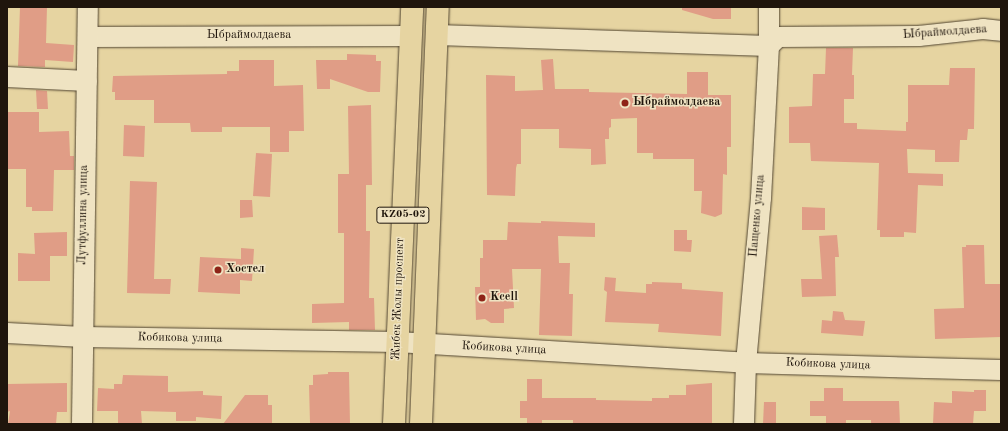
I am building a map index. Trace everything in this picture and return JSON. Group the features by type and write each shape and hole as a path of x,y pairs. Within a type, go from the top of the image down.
{"highway":[{"name":"Жибек Жолы проспект","path":"394,424 412,7"},
{"path":"421,424 438,7"}],"street":[{"name":"Лутфуллина улица","path":"82,424 88,7"},
{"name":"Пащенко улица","path":"744,424 746,363 761,198 769,46 769,7"},
{"name":"Ыбраймолдаева","path":"769,46 778,37 919,36 984,29 1001,31"},
{"path":"437,34 769,46"},
{"name":"Ыбраймолдаева","path":"88,37 410,36"},
{"path":"7,77 87,81"},
{"name":"Кобикова улица","path":"7,333 83,337 397,342 746,363 1001,370"}],"building":[{"path":"20,7 47,7 46,43 74,45 73,62 45,60 45,67 18,66"},
{"path":"682,7 731,7 731,19 713,19 682,10"},
{"path":"826,48 853,48 852,75 854,75 854,99 844,99 844,123 857,123 857,129 906,131 906,122 908,122 908,85 949,85 950,68 975,68 974,129 968,129 967,140 960,140 959,162 935,162 935,150 907,149 908,173 943,174 943,186 918,185 916,233 904,232 904,237 880,237 880,230 877,230 879,163 811,161 810,143 789,143 789,107 812,106 813,74 825,74"},
{"path":"347,54 376,55 376,61 381,61 380,92 368,92 330,79 330,89 317,89 316,60 347,60"},
{"path":"553,59 555,89 589,89 589,92 687,94 687,72 708,72 708,95 731,95 731,147 727,147 727,175 723,174 722,214 715,217 701,213 702,191 694,191 694,159 653,159 653,153 637,153 637,118 611,119 609,139 605,139 606,164 591,165 591,149 559,148 559,129 521,129 521,164 517,164 516,168 515,196 487,195 486,75 515,76 515,91 543,90 541,60"},
{"path":"239,60 274,60 274,86 303,85 304,131 289,131 289,152 270,152 270,127 222,127 222,132 191,132 190,123 154,123 154,100 115,100 115,92 112,92 113,76 227,74 227,71 239,71"},
{"path":"36,90 47,91 48,109 37,109"},
{"path":"371,105 372,185 366,185 366,231 370,231 369,298 374,298 375,330 349,330 349,322 312,323 312,304 344,303 344,233 338,233 338,174 349,174 348,106"},
{"path":"8,112 39,112 39,132 69,131 70,156 74,156 74,170 54,170 53,211 32,211 32,207 26,207 26,169 7,169"},
{"path":"124,125 145,126 144,157 123,156"},
{"path":"256,153 272,154 270,197 253,196"},
{"path":"130,181 157,182 154,279 171,279 170,294 127,293"},
{"path":"240,200 252,200 253,217 240,218"},
{"path":"802,207 825,208 825,230 802,230"},
{"path":"541,221 595,223 595,237 558,236 559,263 570,263 569,294 573,294 572,336 539,335 541,269 512,269 514,308 504,309 504,323 491,323 485,319 476,320 475,287 480,287 480,258 483,258 483,240 507,240 508,222 541,223"},
{"path":"674,230 687,230 687,240 692,240 691,252 674,251"},
{"path":"67,232 67,256 50,256 50,281 18,281 18,253 35,254 34,233"},
{"path":"837,235 839,257 835,257 836,296 802,297 801,279 822,279 819,236"},
{"path":"966,245 984,245 985,284 1001,284 1001,337 935,339 934,309 964,308 962,247 966,247"},
{"path":"241,248 254,249 252,281 240,280 240,294 198,292 200,257 241,259"},
{"path":"605,277 616,278 615,291 646,293 646,284 652,284 652,282 682,283 682,289 723,292 721,336 658,332 659,324 605,322 607,292 604,290"},
{"path":"833,311 843,312 845,320 865,321 863,336 821,333 822,320 832,321"},
{"path":"328,372 349,372 350,424 310,423 309,385 313,385 313,375 328,374"},
{"path":"123,375 168,376 168,392 203,391 203,395 222,396 221,419 196,417 196,421 176,421 176,412 141,411 142,424 118,424 118,411 97,411 98,388 114,389 114,384 122,384"},
{"path":"527,379 542,379 542,398 596,398 596,400 652,401 652,398 669,398 669,395 686,395 686,385 712,383 712,424 573,424 573,420 542,420 542,424 527,424 527,418 520,418 520,401 527,401"},
{"path":"67,383 67,412 57,412 56,424 8,424 10,411 7,412 7,384"},
{"path":"824,388 843,388 843,401 899,401 900,424 871,424 871,420 846,420 846,424 826,424 826,416 810,416 810,401 824,401"},
{"path":"974,390 986,390 986,411 974,411 973,424 933,424 934,402 952,403 952,391 974,392"},
{"path":"245,395 268,395 268,405 272,405 272,424 223,424"},
{"path":"764,402 776,402 776,424 763,424"}],"place":[{"name":"Ыбраймолдаева","path":"625,103"},
{"name":"Хостел","path":"218,270"},
{"name":"Kcell","path":"482,298"}]}
